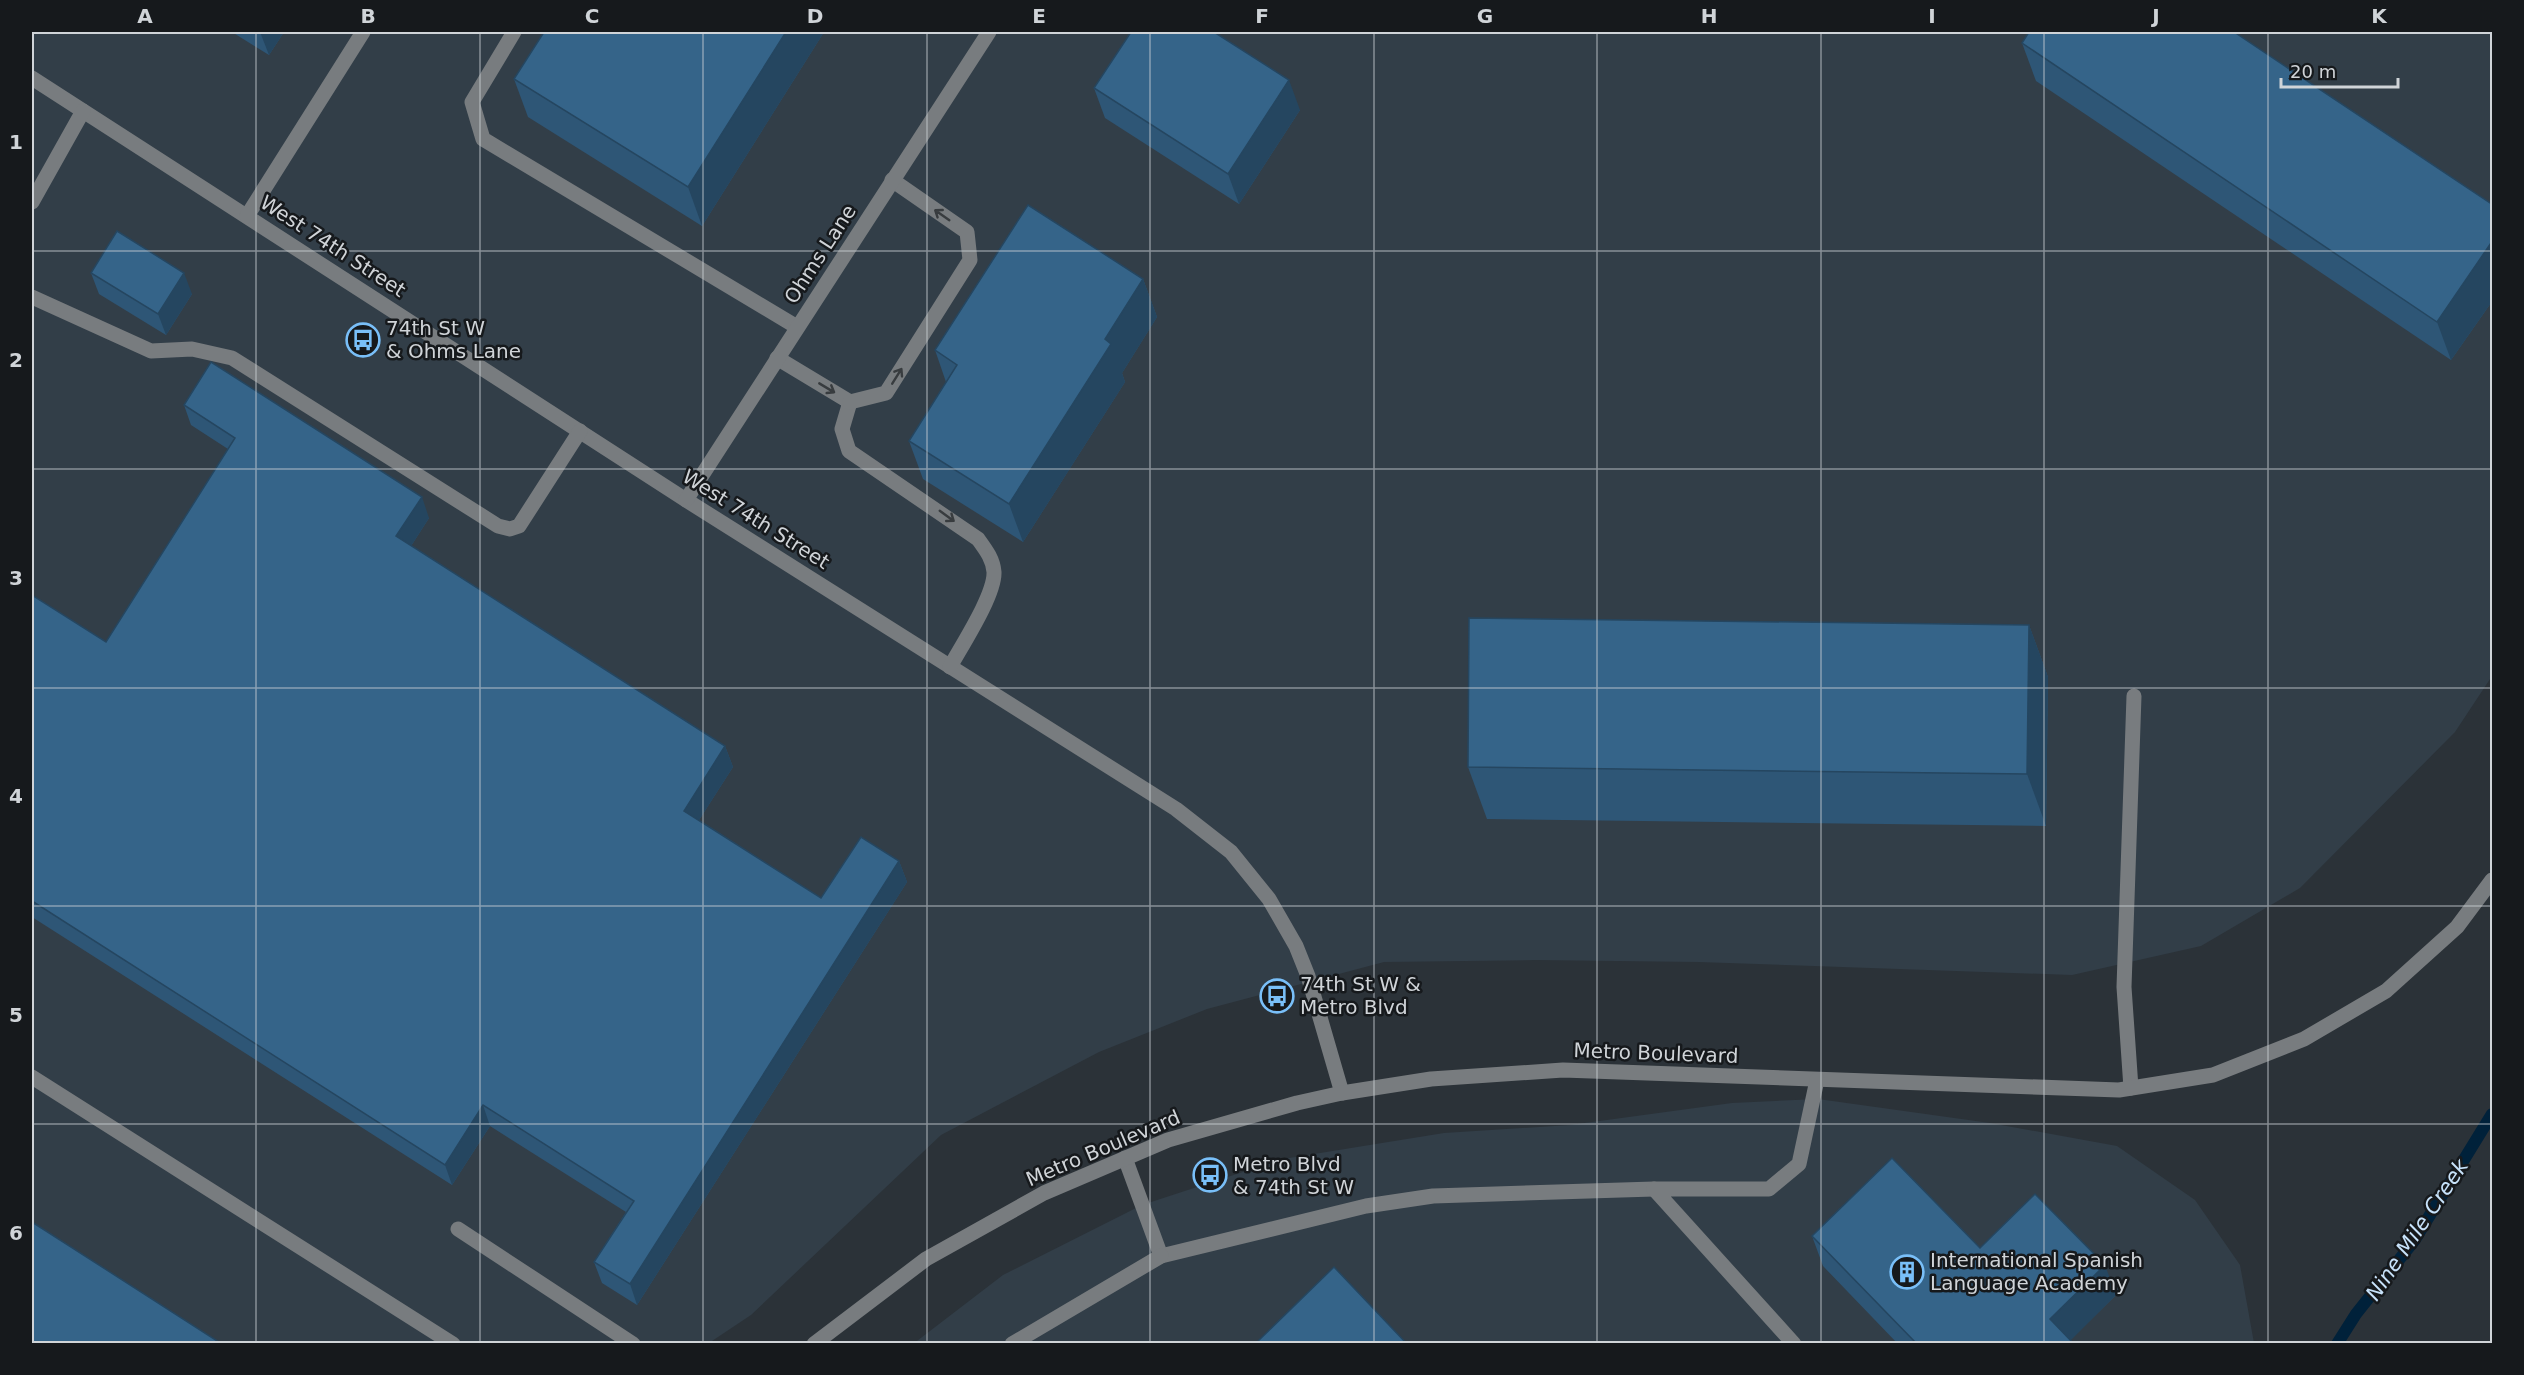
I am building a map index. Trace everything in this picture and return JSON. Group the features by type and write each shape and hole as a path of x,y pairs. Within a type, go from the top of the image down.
{"street":[{"path":"247,216 363,32"},
{"path":"514,32 472,102 483,140 797,327"},
{"name":"Ohms Lane","path":"686,500 989,32"},
{"name":"West 74th Street","path":"32,78 686,500 1176,809 1231,852 1269,899 1296,946 1308,976 1342,1093"},
{"path":"32,202 83,111"},
{"path":"777,358 850,402 886,393 969,260 967,232 892,180"},
{"path":"32,297 151,351 192,349 232,358 498,526 510,529 519,526 580,431"},
{"path":"850,402 842,429 849,451 978,539 991,556 994,574 989,596 950,667"},
{"path":"2131,1088 2124,987 2134,696"},
{"name":"Metro Boulevard","path":"814,1344 926,1259 1044,1193 1168,1140 1297,1102 1342,1093 1431,1079 1563,1070 2119,1090 2214,1075 2304,1039 2386,991 2457,927 2493,880"},
{"path":"32,1077 453,1344"},
{"path":"1012,1344 1161,1256 1366,1206 1433,1196 1654,1189 1770,1189 1799,1164 1817,1080"},
{"path":"1125,1158 1161,1256"},
{"path":"1654,1189 1794,1344"},
{"path":"458,1229 633,1344"}],"shaded area":[{"path":"32,32 2492,32 2492,676 2455,732 2300,888 2201,946 2072,975 1698,962 1536,960 1384,962 1207,1009 1099,1052 941,1135 751,1315 709,1343 32,1343"},
{"path":"1818,1099 1990,1123 2117,1146 2195,1200 2240,1265 2254,1343 913,1344 1003,1275 1142,1205 1283,1159 1444,1133 1570,1125 1732,1103"}],"building":[{"path":"544,32 786,32 688,187 514,79"},
{"path":"1131,32 1214,32 1289,80 1228,174 1094,88"},
{"path":"2029,32 2234,32 2493,205 2493,240 2437,322 2022,43"},
{"path":"1028,205 1143,279 1105,339 1111,344 1009,504 909,441 957,365 935,350"},
{"path":"117,231 184,273 158,314 91,273"},
{"path":"211,362 422,497 396,536 725,746 684,811 821,898 861,837 899,861 630,1284 594,1262 634,1201 483,1105 445,1165 32,901 32,595 106,642 235,438 184,405"},
{"path":"1469,618 2029,625 2027,774 1468,767"},
{"name":"International Spanish Language Academy","path":"1892,1158 1980,1248 2035,1194 2105,1265 2050,1319 2074,1344 1917,1344 1812,1236"},
{"path":"32,1222 222,1344 32,1344"},
{"path":"1334,1267 1407,1344 1255,1344"}],"waterway":[{"name":"Nine Mile Creek","path":"2337,1344 2356,1314 2414,1241 2492,1114"}],"place":[{"name":"74th St W & Ohms Lane","path":"363,340"},
{"name":"74th St W & Metro Blvd","path":"1277,996"},
{"name":"Metro Blvd & 74th St W","path":"1210,1175"},
{"name":"International Spanish Language Academy","path":"1907,1272"}]}
